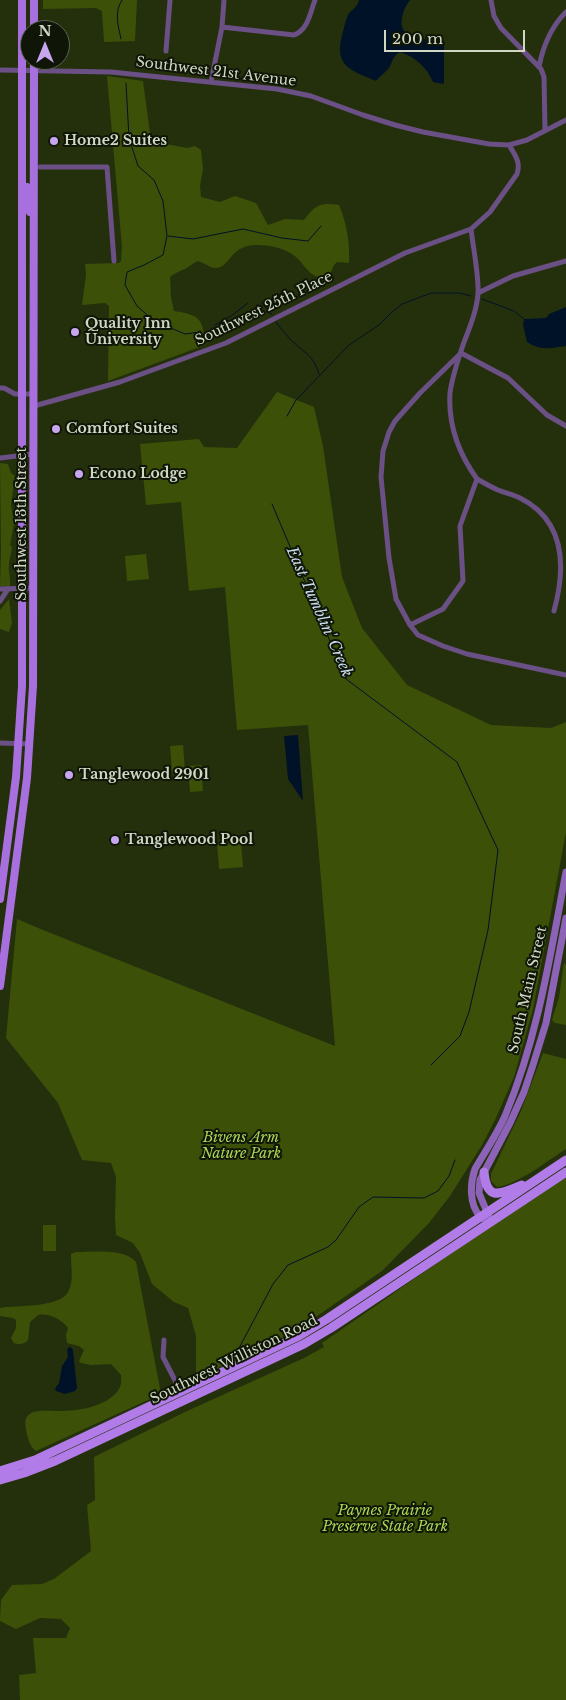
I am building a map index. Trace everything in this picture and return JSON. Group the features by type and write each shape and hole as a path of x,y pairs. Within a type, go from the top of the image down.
{"highway":[{"path":"484,1172 485,1185 491,1192 496,1193 536,1180 566,1160"},
{"name":"Southwest Williston Road","path":"0,1471 36,1460 180,1392 290,1351 317,1336 566,1172"},
{"name":"Southwest Williston Road","path":"0,1480 24,1474 55,1461 236,1372 313,1328 536,1180"}],"main road":[{"name":"Southwest 13th Street","path":"22,0 22,20"},
{"path":"34,0 34,20"},
{"name":"Southwest 13th Street","path":"0,899 19,743 22,686 22,70"},
{"name":"Southwest 13th Street","path":"0,986 13,895 30,744 34,686 34,223 37,167 34,70"},
{"path":"22,167 37,167"},
{"path":"22,179 26,184 30,220 34,223"},
{"path":"22,281 34,281"},
{"name":"South Main Street","path":"491,1222 471,1195 472,1178 475,1169 504,1118 517,1088 534,1035 566,872"},
{"name":"South Main Street","path":"484,1214 479,1187 480,1180 520,1100 542,1036 564,937 566,918"},
{"path":"554,936 564,937"},
{"path":"534,1035 542,1036"},
{"path":"510,1103 520,1100"}],"street":[{"path":"166,51 170,0"},
{"path":"211,82 222,27 224,0"},
{"path":"222,27 294,35 300,33 305,28 315,0"},
{"path":"491,0 494,16 501,28 539,67 544,77 545,130"},
{"path":"539,67 547,40 566,12"},
{"name":"Southwest 21st Avenue","path":"0,70 20,70"},
{"name":"Southwest 21st Avenue","path":"34,70 111,72 267,88 311,96 363,115 423,132 509,146 527,140 566,120"},
{"path":"509,146 518,158 520,167 517,174 490,212 470,229 478,293 475,311 450,393 451,412 456,444 477,479 497,490 520,498 539,511 554,530 561,550 563,569 560,594 554,612"},
{"path":"37,167 108,167 114,261"},
{"name":"Southwest 25th Place","path":"34,406 120,382 226,343 405,253 470,229"},
{"path":"478,293 512,276 566,261"},
{"path":"461,353 508,378 547,415 566,426"},
{"path":"461,353 426,386 395,421 383,451 381,477 389,558 396,599 410,625 418,635 467,654 566,675"},
{"path":"0,388 15,394 34,394"},
{"path":"0,458 34,454"},
{"path":"410,625 443,609 463,581 460,526 477,479"},
{"path":"0,589 34,588"},
{"path":"0,601 8,589"},
{"path":"0,743 30,744"},
{"path":"0,894 13,895"},
{"path":"164,1340 163,1357 180,1392"}],"green space":[{"path":"43,0 137,0 135,41 104,42 102,11 96,8 43,9"},
{"path":"107,76 143,81 151,141 187,148 195,146 201,150 203,168 200,186 201,197 220,202 235,196 256,203 268,225 285,219 304,220 311,211 322,204 339,205 347,234 349,263 337,262 329,277 316,276 288,252 275,247 258,245 242,248 221,267 214,268 198,261 170,277 171,297 174,311 195,316 201,323 205,345 108,381 109,306 105,303 82,305 86,275 85,264 119,263 121,261 122,247"},
{"name":"Bivens Arm Nature Park","path":"277,392 314,407 323,446 342,577 362,628 407,685 491,725 551,728 566,722 566,832 533,1009 514,1077 482,1145 450,1196 429,1223 382,1271 307,1323 274,1342 196,1378 196,1336 188,1308 174,1302 152,1284 140,1253 133,1243 116,1235 116,1177 111,1163 82,1160 58,1103 6,1038 17,919 335,1046 308,725 237,730 225,587 189,591 181,502 146,505 140,444 199,439 204,447 237,448"},
{"path":"0,463 8,464 11,473 15,476 11,505 14,524 10,545 12,551 9,560 10,586 0,586"},
{"path":"146,554 149,579 127,581 125,556"},
{"path":"9,599 12,623 9,632 0,629 0,610"},
{"path":"183,745 185,771 172,772 170,746"},
{"path":"201,765 203,791 190,792 188,766"},
{"path":"241,842 243,867 219,869 217,843"},
{"path":"564,963 566,965 566,1025 555,1023 552,1020 559,997"},
{"path":"543,1053 566,1059 566,1149 523,1177 497,1187 491,1181 491,1174 521,1111"},
{"name":"Paynes Prairie Preserve State Park","path":"566,1177 566,1700 20,1700 19,1675 36,1673 33,1638 66,1638 70,1628 61,1619 40,1618 16,1629 0,1621 1,1600 12,1585 42,1584 54,1579 91,1551 87,1505 95,1500 94,1457 324,1347 322,1343"},
{"path":"43,1225 56,1225 56,1251 43,1251"},
{"path":"100,1251 117,1253 136,1262 161,1394 36,1451 28,1439 26,1430 27,1416 36,1411 70,1410 100,1404 113,1396 121,1384 121,1375 111,1364 91,1365 79,1361 84,1350 79,1346 67,1343 66,1335 68,1328 58,1319 46,1315 38,1315 30,1322 28,1340 25,1343 19,1344 13,1342 11,1338 16,1328 16,1320 0,1316 0,1308 37,1305 56,1301 63,1297 68,1292 71,1284 71,1254"}],"water":[{"path":"359,0 410,0 403,13 402,26 405,32 411,36 444,43 444,84 433,82 428,72 420,64 400,52 395,56 388,69 376,81 359,74 347,66 340,54 342,35 348,15"},
{"path":"566,307 566,346 541,348 527,342 523,325 524,319 546,318 549,314"},
{"path":"298,735 303,801 288,779 284,736"},
{"path":"69,1347 73,1351 77,1388 75,1391 65,1394 55,1389 59,1383 62,1366 68,1357 67,1350"}],"waterway":[{"path":"121,39 117,14 122,0"},
{"path":"126,83 129,138 138,166 154,180 163,201 167,236 163,255 127,272 125,285 137,306 154,321 185,334 200,332"},
{"path":"168,236 193,239 243,229 282,238 308,241 321,226"},
{"path":"287,416 296,400 349,345 379,325 402,304 431,293 460,293 471,296"},
{"path":"482,299 514,311 524,319"},
{"path":"261,302 272,315"},
{"path":"215,325 248,303"},
{"path":"276,322 290,339 312,359 319,374"},
{"name":"East Tumblin' Creek","path":"272,504 346,679 457,762 498,850 488,930 469,1012 460,1036 431,1065"},
{"name":"East Tumblin' Creek","path":"238,1350 273,1284 288,1265 328,1247 336,1240 359,1207 373,1197 424,1198 438,1191 449,1176 455,1160"}],"place":[{"name":"Home2 Suites","path":"54,141"},
{"name":"Quality Inn University","path":"75,332"},
{"name":"Comfort Suites","path":"56,429"},
{"name":"Econo Lodge","path":"79,474"},
{"name":"Tanglewood 2901","path":"69,775"},
{"name":"Tanglewood Pool","path":"115,840"}]}
